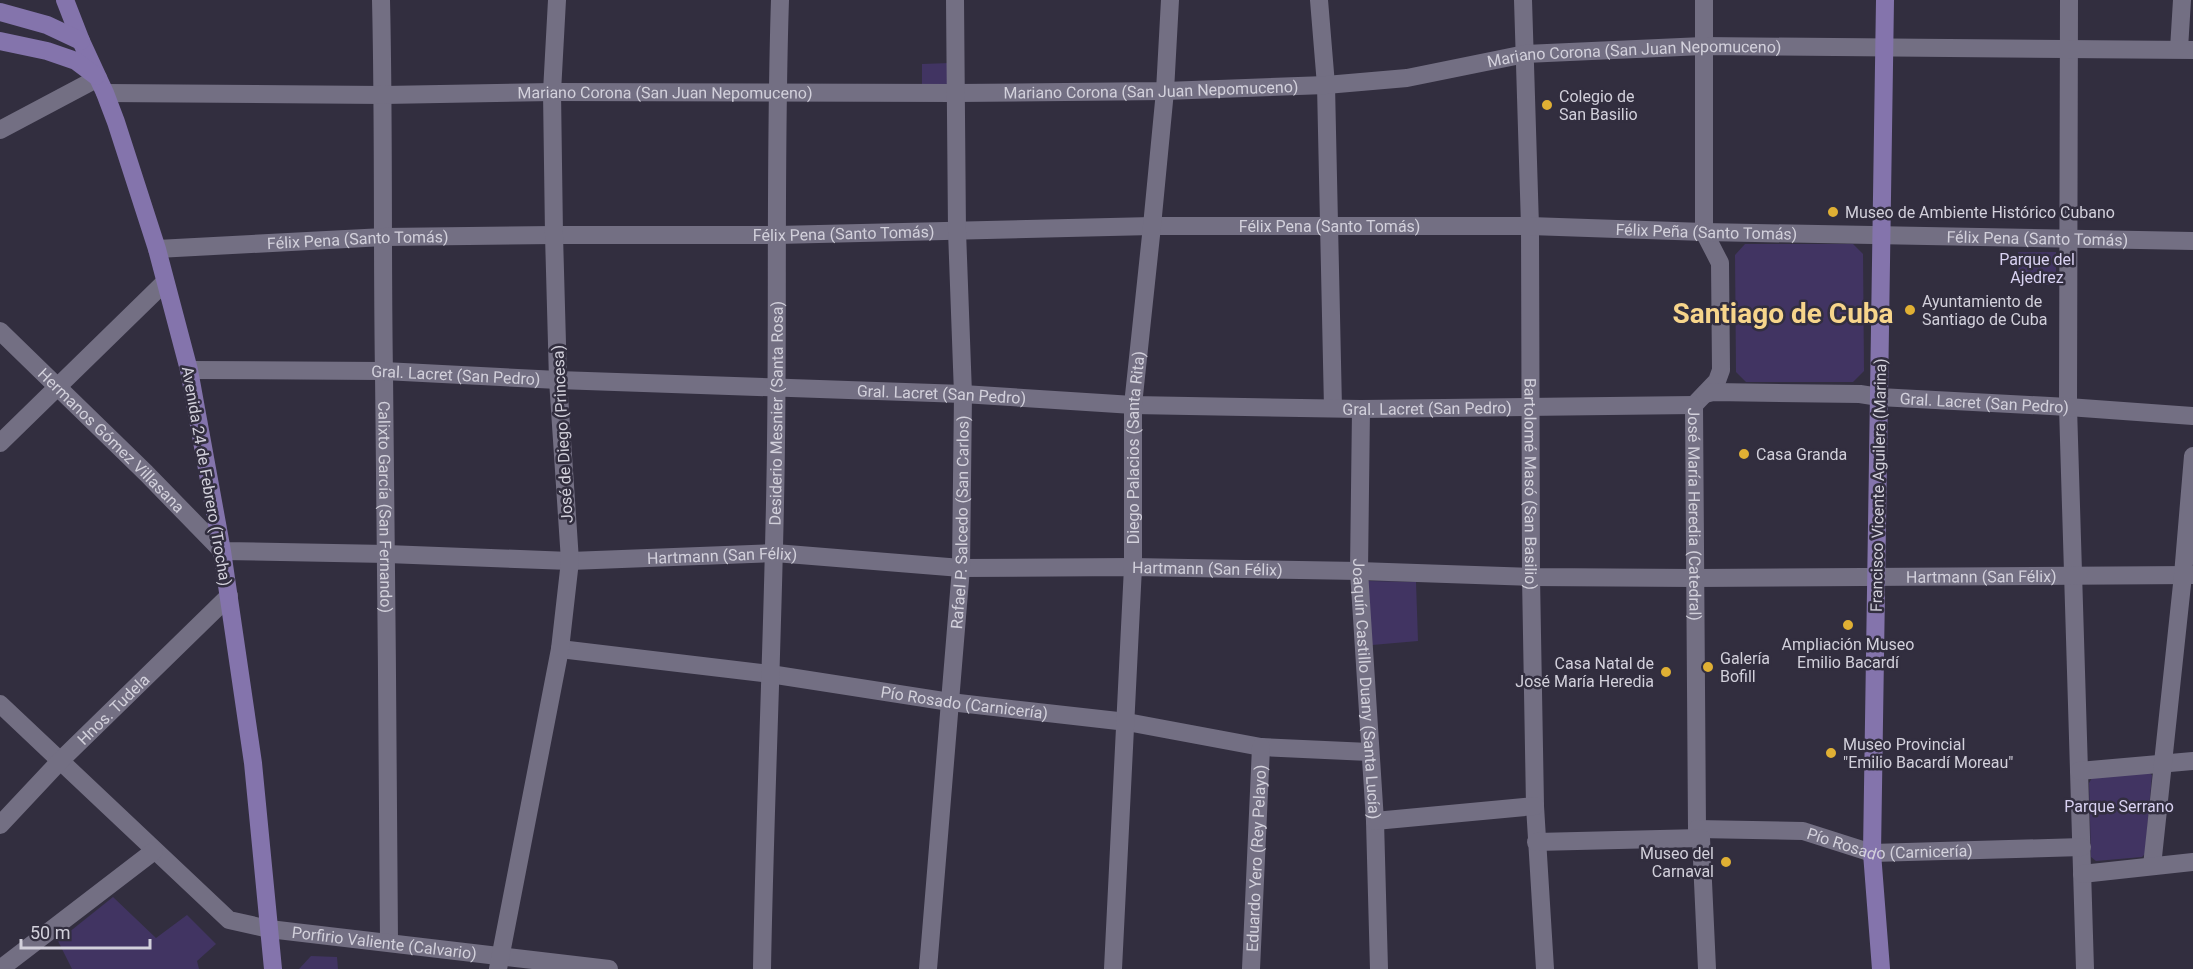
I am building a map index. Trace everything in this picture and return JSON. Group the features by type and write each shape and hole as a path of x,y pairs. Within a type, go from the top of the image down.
{"main road":[{"name":"Francisco Vicente Aguilera (Marina)","path":"1881,969 1872,854 1885,0"},
{"path":"47,25 58,22 66,4"},
{"name":"Avenida 24 de Febrero (Trocha)","path":"66,4 102,85 157,249 189,370 222,551 253,762 273,969"},
{"path":"0,12 47,25 81,41"},
{"path":"0,41 47,51 76,61 102,85"}],"street":[{"name":"Calixto García (San Fernando)","path":"381,0 384,95 388,942"},
{"name":"José de Diego (Princesa)","path":"499,962 560,649 570,561 558,380 554,235 552,92 557,0"},
{"name":"Desiderio Mesnier (Santa Rosa)","path":"762,969 775,553 776,93 780,0"},
{"name":"Rafael P. Salcedo (San Carlos)","path":"928,969 961,568 963,394 957,231 955,0"},
{"name":"Diego Palacios (Santa Rita)","path":"1113,969 1133,567 1133,405 1165,90 1170,0"},
{"path":"1319,0 1326,84 1333,408"},
{"name":"Bartolomé Masó (San Basilio)","path":"1523,0 1530,226 1530,577 1535,806 1545,969"},
{"name":"José María Heredia (Catedral)","path":"1704,0 1704,232 1720,263 1721,370 1717,381 1699,399 1695,578 1699,834 1707,969"},
{"path":"2068,0 2068,407 2085,969"},
{"path":"2182,0 2186,49"},
{"name":"Mariano Corona (San Juan Nepomuceno)","path":"102,85 384,95 552,92 957,93 1165,90 1326,84 1407,78 1525,54 1703,46 2186,49"},
{"path":"0,130 102,85"},
{"name":"Félix Pena (Santo Tomás)","path":"157,249 384,237 777,235 1152,226 1530,226"},
{"name":"Félix Peña (Santo Tomás)","path":"1530,226 1882,235"},
{"path":"1720,263 1725,245 1734,237 1744,233"},
{"name":"Félix Pena (Santo Tomás)","path":"1882,235 2193,241"},
{"path":"0,444 165,282"},
{"name":"Hermanos Gómez Villasana","path":"0,331 146,473 222,551"},
{"name":"Gral. Lacret (San Pedro)","path":"189,370 384,371 558,380 963,394 1133,405 1361,409 1530,406 1860,394 2193,416"},
{"name":"Joaquín Castillo Duany (Santa Lucía)","path":"1361,409 1359,571 1375,822 1379,969"},
{"path":"2152,866 2188,575 2193,456"},
{"name":"Hartmann (San Félix)","path":"222,551 570,561 775,553 961,568 1133,567 1530,577 1877,578 2188,575"},
{"name":"Hnos. Tudela","path":"0,825 60,761 229,596"},
{"name":"Pío Rosado (Carnicería)","path":"560,649 770,674 950,702 1127,722 1260,747 1369,752"},
{"name":"Porfirio Valiente (Calvario)","path":"0,704 229,920 269,929 388,942 499,962 609,969"},
{"name":"Eduardo Yero (Rey Pelayo)","path":"1251,969 1260,747"},
{"path":"2079,771 2193,761"},
{"path":"1375,822 1535,806"},
{"name":"Pío Rosado (Carnicería)","path":"1536,842 1800,831 1872,854 2082,847"},
{"path":"0,969 154,851"},
{"path":"2082,874 2193,862"}],"green space":[{"path":"950,63 951,86 922,86 922,64"},
{"path":"1745,244 1853,244 1863,254 1864,371 1853,382 1746,382 1736,372 1735,255"},
{"name":"Parque del Ajedrez","path":"2018,252 2056,252 2056,285 2019,284"},
{"path":"1367,581 1416,582 1418,641 1372,645"},
{"name":"Parque Serrano","path":"2148,772 2152,775 2145,854 2142,857 2096,861 2091,857 2089,783 2092,778"},
{"path":"113,897 156,938 187,915 216,944 197,961 199,969 72,969 58,941"},
{"path":"311,956 337,957 338,969 299,969"}],"place":[{"name":"Colegio de San Basilio","path":"1547,105"},
{"name":"Museo de Ambiente Histórico Cubano","path":"1833,212"},
{"name":"Ayuntamiento de Santiago de Cuba","path":"1910,310"},
{"name":"Casa Granda","path":"1744,454"},
{"name":"Ampliación Museo Emilio Bacardí","path":"1848,625"},
{"name":"Galería Bofill","path":"1708,667"},
{"name":"Casa Natal de José María Heredia","path":"1666,672"},
{"name":"Museo Provincial \"Emilio Bacardí Moreau\"","path":"1831,753"},
{"name":"Museo del Carnaval","path":"1726,862"}],"district":[{"name":"Santiago de Cuba","path":"1783,313"}]}
